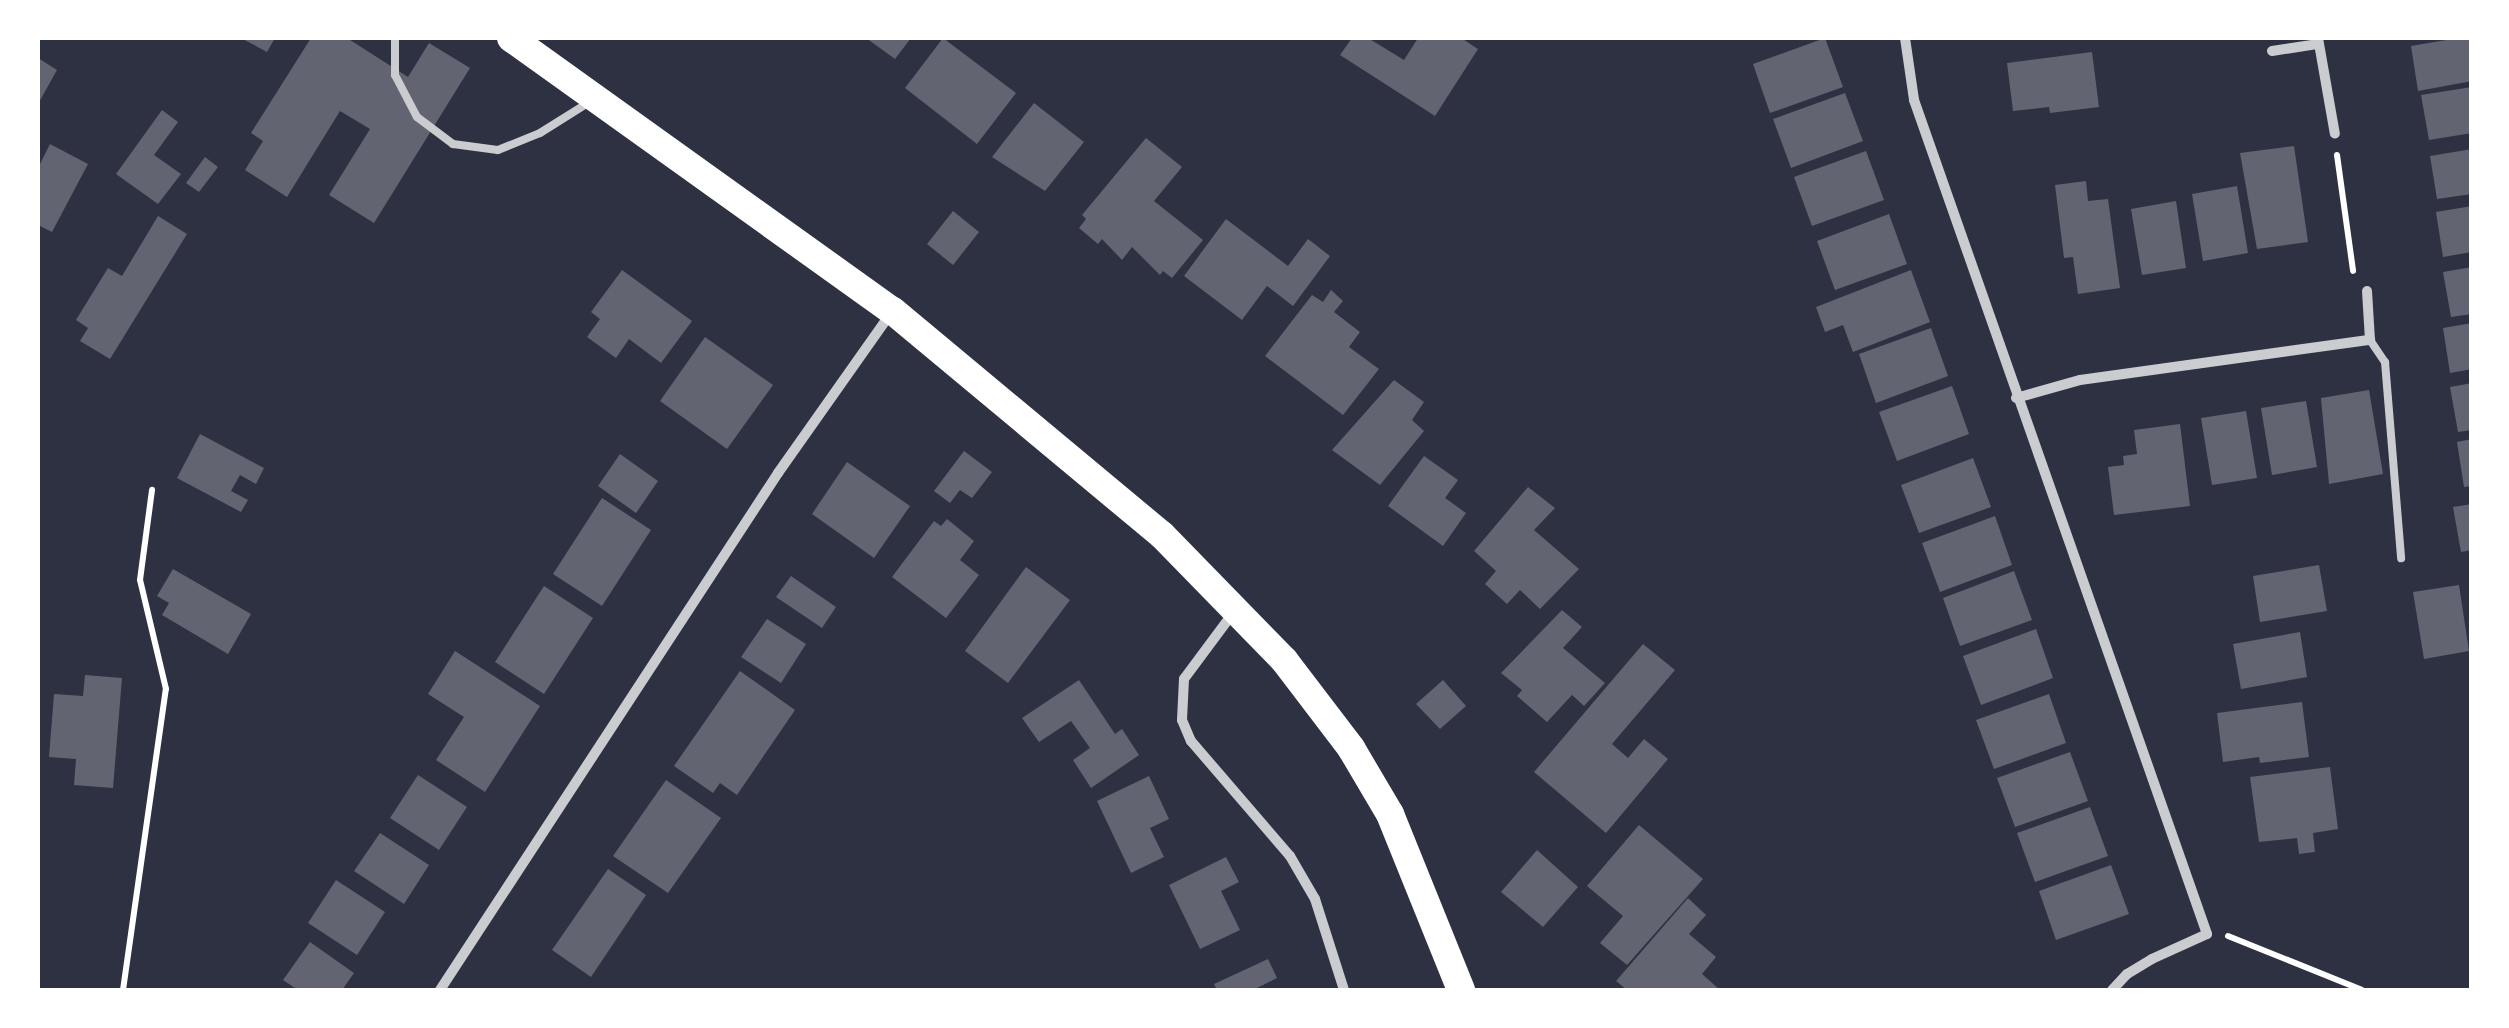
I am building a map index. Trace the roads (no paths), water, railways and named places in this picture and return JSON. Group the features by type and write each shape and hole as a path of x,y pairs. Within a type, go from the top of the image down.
{"highway":[{"path":"511,38 599,96 893,310 1162,535 1237,610 1284,660 1360,764 1390,814 1461,990"}],"street":[{"path":"1905,38 1914,100 2207,934 2152,959 2112,990"},
{"path":"2272,50 2318,41 2334,134"},
{"path":"2016,398 2080,380 2370,340 2366,290"},
{"path":"440,990 778,473 893,310"},
{"path":"1237,610 1184,679 1182,720 1192,741 1290,856 1315,900 1344,990"}],"lane":[{"path":"395,38 395,75 417,118 453,144 498,150 540,133 599,96"},
{"path":"2370,340 2385,362 2401,558"}]}
